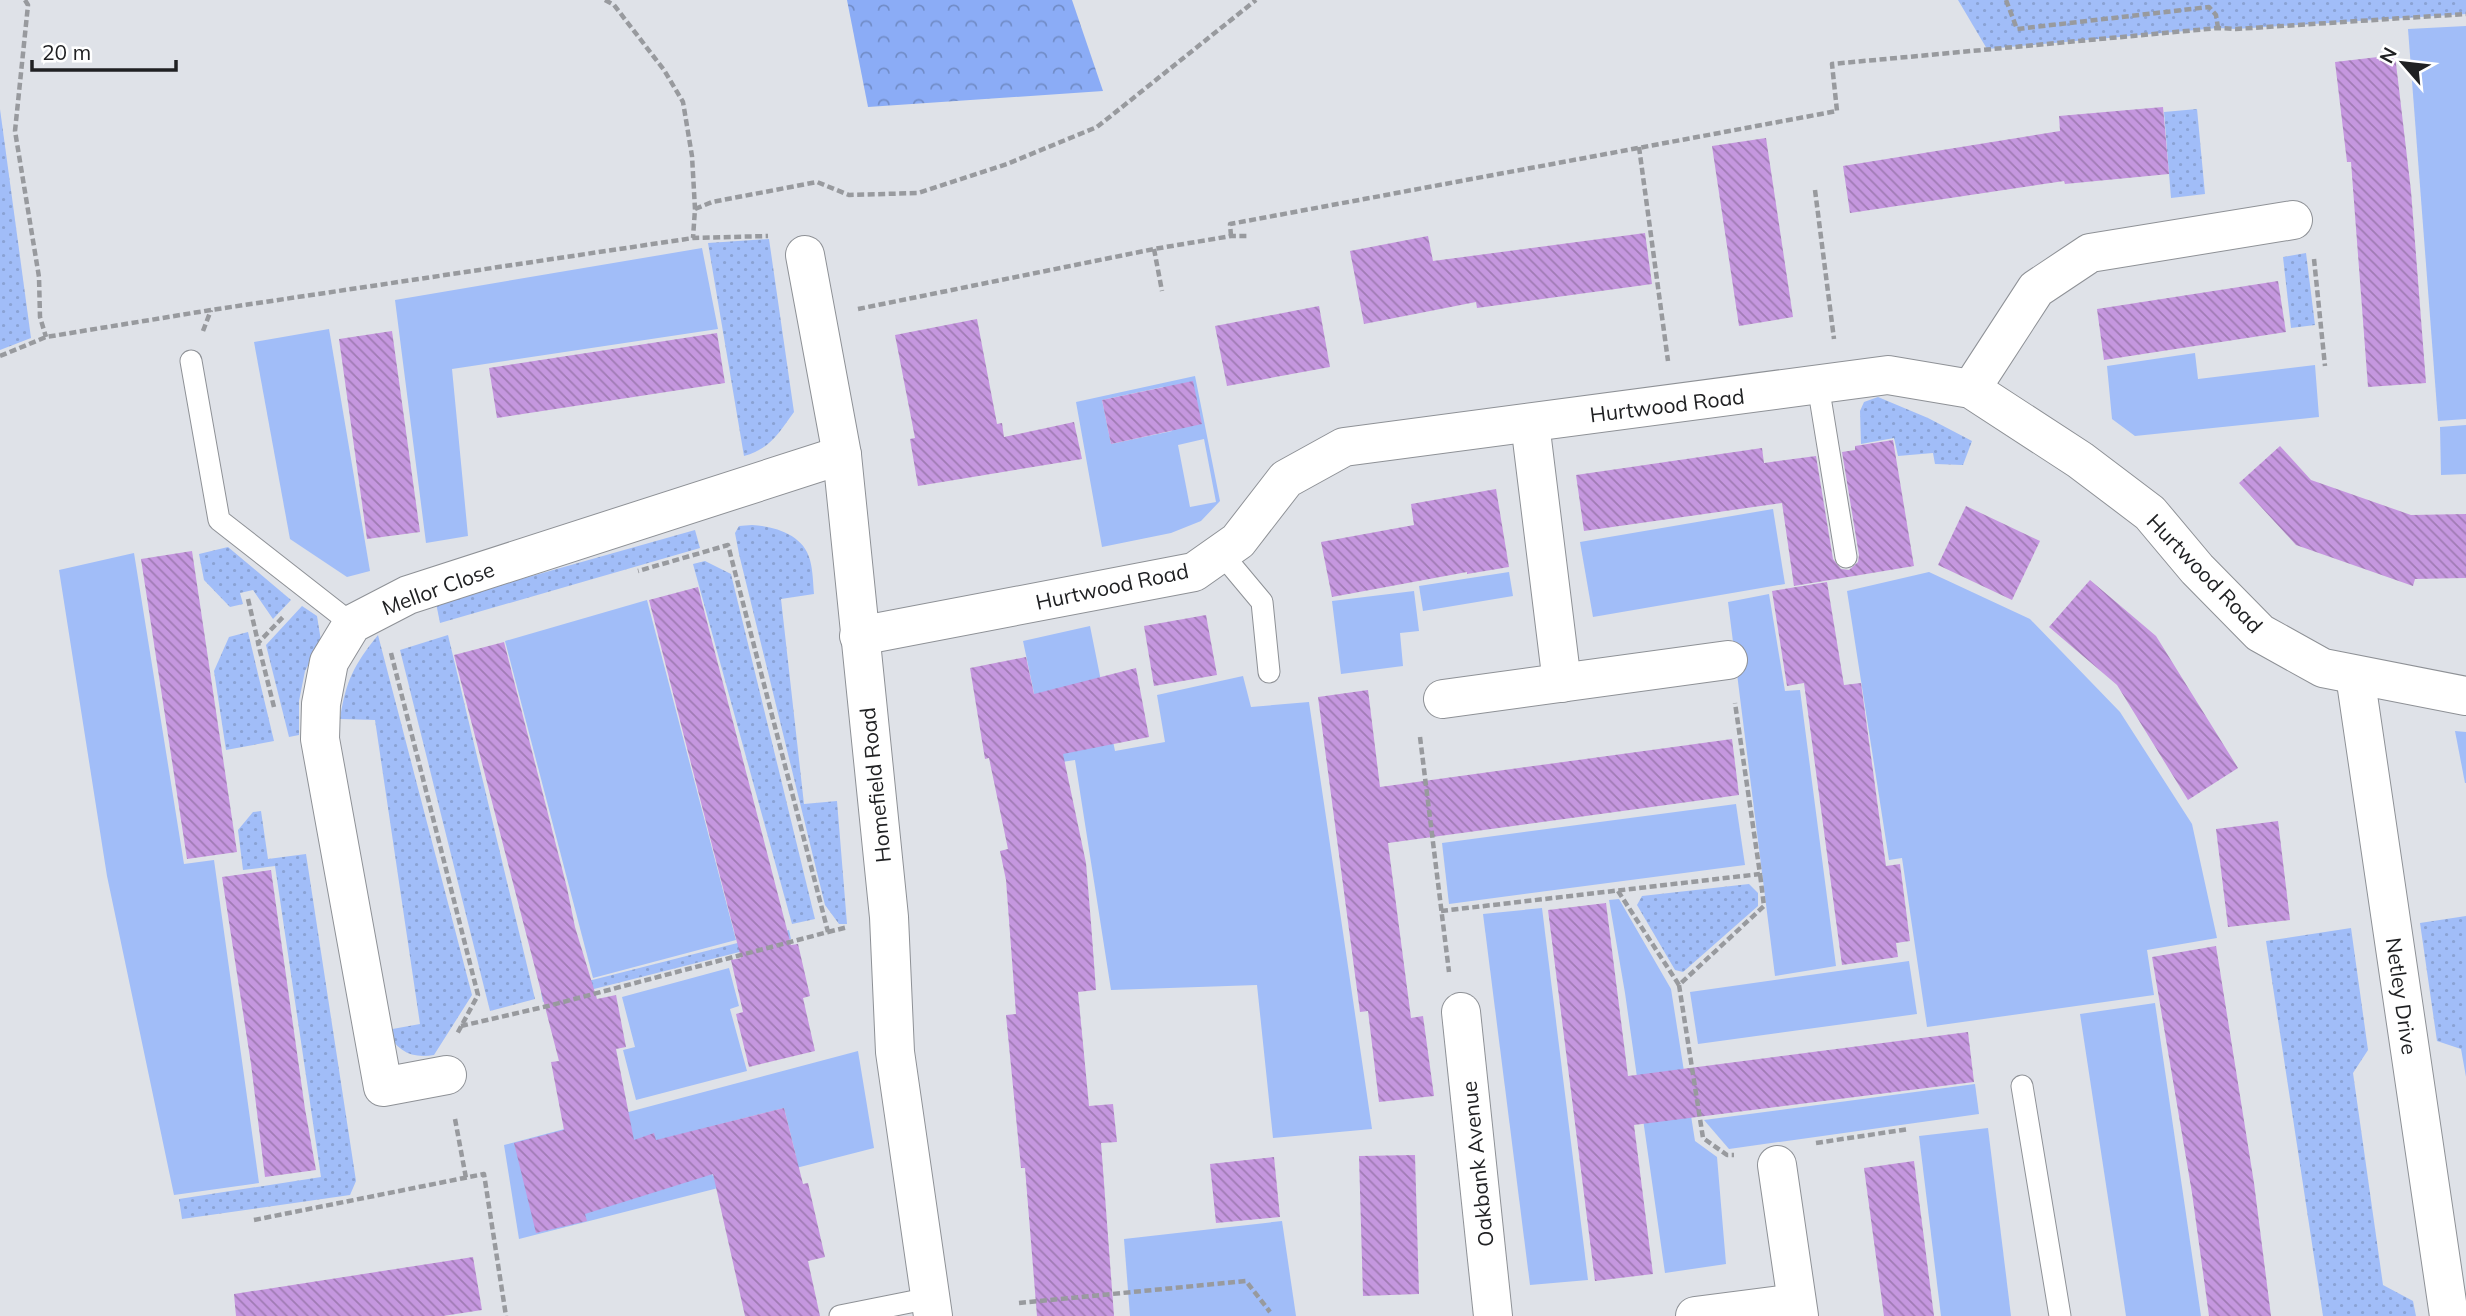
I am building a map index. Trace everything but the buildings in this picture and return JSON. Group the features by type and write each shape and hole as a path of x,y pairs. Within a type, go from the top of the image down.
{"street":[{"path":"1971,389 2036,289 2090,253 2293,220"},
{"name":"Homefield Road","path":"805,255 842,455 888,917 895,1052 931,1307"},
{"name":"Hurtwood Road","path":"859,636 1194,572 1238,541 1286,479 1344,447 1888,375 1971,389 2080,460 2150,513 2197,569 2260,633 2323,668 2466,695"},
{"path":"1530,422 1562,683"},
{"name":"Mellor Close","path":"366,616 408,595 842,455"},
{"path":"366,616 330,662 321,704 320,738 383,1087 447,1075"},
{"path":"1443,699 1728,660"},
{"name":"Netley Drive","path":"2355,675 2449,1316"},
{"name":"Oakbank Avenue","path":"1461,1012 1493,1316"},
{"path":"1695,1316 1798,1310 1775,1157"}],"lane":[{"path":"191,361 219,520 366,616"},
{"path":"1829,383 1846,557"},
{"path":"1221,553 1262,602 1269,672"},
{"path":"2022,1086 2060,1316"},
{"path":"840,1316 931,1307"}],"path":[{"path":"25,0 28,5 15,131 39,277 40,317 46,337"},
{"path":"605,0 614,5 664,70 683,102 692,156 695,209 693,238"},
{"path":"695,209 712,202 817,183 849,195 918,193 1007,164 1097,127 1256,0"},
{"path":"2006,0 2017,29 2209,7 2216,15 2218,28"},
{"path":"1231,236 1230,224 1836,111 1832,64 2218,28 2466,14"},
{"path":"1639,147 1673,404"},
{"path":"1815,190 1829,383"},
{"path":"2293,220 2310,219 2325,366"},
{"path":"0,356 46,337 693,238 766,235 805,255"},
{"path":"816,318 1154,249 1231,236 1249,236"},
{"path":"1154,249 1162,292"},
{"path":"461,1026 548,1006 828,932 728,545 636,571"},
{"path":"248,599 258,643"},
{"path":"366,616 478,995 445,1057 466,1178"},
{"path":"1679,985 1764,906 1728,660"},
{"path":"1443,699 1415,703 1454,1013 1461,1012"},
{"path":"1441,911 1760,874"},
{"path":"1618,891 1679,985 1703,1138 1727,1155 1775,1157 1909,1129"},
{"path":"254,1220 484,1174 506,1316"},
{"path":"1019,1303 1246,1281 1270,1312"}],"shaded area":[{"path":"1958,0 2466,0 2466,14 2218,28 1987,49"},
{"path":"2466,26 2466,419 2438,421 2408,29"},
{"path":"0,109 31,338 0,350"},
{"path":"2197,109 2205,194 2171,198 2164,112"},
{"path":"769,239 794,412 767,444 744,456 708,243"},
{"path":"702,248 718,329 452,369 468,536 426,543 395,300"},
{"path":"2306,253 2315,325 2291,328 2283,257"},
{"path":"329,329 370,571 347,577 290,539 254,342"},
{"path":"2195,353 2198,379 2315,365 2319,417 2135,436 2112,419 2107,366"},
{"path":"1195,376 1220,501 1201,521 1171,533 1102,547 1076,402","holes":["1163,387 1172,431 1111,444 1102,400","1204,439 1216,502 1190,507 1178,445"]},
{"path":"1878,397 1928,418 1972,441 1963,465 1935,464 1933,453 1898,456 1894,438 1861,444 1860,411 1864,402"},
{"path":"2466,425 2466,474 2441,475 2440,427"},
{"path":"1773,509 1785,584 1593,617 1580,542"},
{"path":"739,526 770,527 795,538 807,551 810,560 814,594 781,599 804,804 837,801 847,924 839,924 825,905 739,554 735,533"},
{"path":"695,530 700,548 440,623 436,603"},
{"path":"228,547 291,600 273,619 253,590 240,593 243,604 230,607 204,580 199,554"},
{"path":"134,553 184,864 214,860 259,1183 174,1195 107,876 59,570"},
{"path":"705,561 731,574 815,919 792,924 693,564"},
{"path":"1509,572 1513,596 1423,611 1419,586"},
{"path":"1929,572 2030,619 2120,712 2192,824 2217,938 2147,950 2154,995 1927,1027 1902,858 1889,860 1847,591"},
{"path":"1414,591 1419,631 1400,633 1403,666 1341,674 1332,601"},
{"path":"1769,594 1785,691 1800,690 1836,966 1775,976 1728,602"},
{"path":"647,600 736,940 593,978 505,641"},
{"path":"302,606 317,616 321,641 305,671 299,701 299,735 289,737 266,645"},
{"path":"1090,626 1115,751 1165,742 1157,695 1243,676 1251,707 1309,702 1372,1129 1273,1138 1257,985 1111,990 1075,760 1049,764 1023,641"},
{"path":"248,632 274,741 226,750 214,671 229,637"},
{"path":"378,635 472,995 434,1055 426,1056 412,1054 400,1048 387,1030 420,1024 375,720 340,719 352,674"},
{"path":"448,635 535,999 490,1011 400,650"},
{"path":"2455,731 2466,732 2466,783 2465,783"},
{"path":"1736,804 1745,865 1449,904 1442,843"},
{"path":"261,811 268,859 306,854 356,1181 350,1195 182,1219 179,1199 321,1177 275,866 243,870 238,830 253,812"},
{"path":"1749,884 1758,893 1758,906 1683,972 1675,970 1637,905 1642,896"},
{"path":"1619,899 1671,989 1695,1141 1717,1157 1726,1264 1665,1273 1609,900"},
{"path":"1542,908 1588,1280 1530,1285 1483,914"},
{"path":"2466,916 2466,1077 2461,1049 2437,1041 2420,923"},
{"path":"2351,928 2368,1050 2353,1073 2383,1285 2413,1301 2416,1316 2323,1316 2266,941"},
{"path":"789,930 791,939 543,1002 541,993"},
{"path":"1909,961 1917,1014 1698,1044 1690,992"},
{"path":"729,968 739,1006 730,1009 747,1071 636,1100 623,1050 635,1047 622,997"},
{"path":"2155,1003 2201,1316 2126,1316 2080,1014"},
{"path":"858,1051 874,1148 519,1239 504,1145","holes":["784,1108 796,1156 713,1176 702,1129"]},
{"path":"1975,1084 1979,1114 1729,1149 1704,1120"},
{"path":"1988,1128 2011,1316 1941,1316 1919,1136"},
{"path":"1282,1221 1296,1316 1130,1316 1124,1239"}],"green space":[{"path":"847,0 1072,0 1103,91 868,107"}]}
